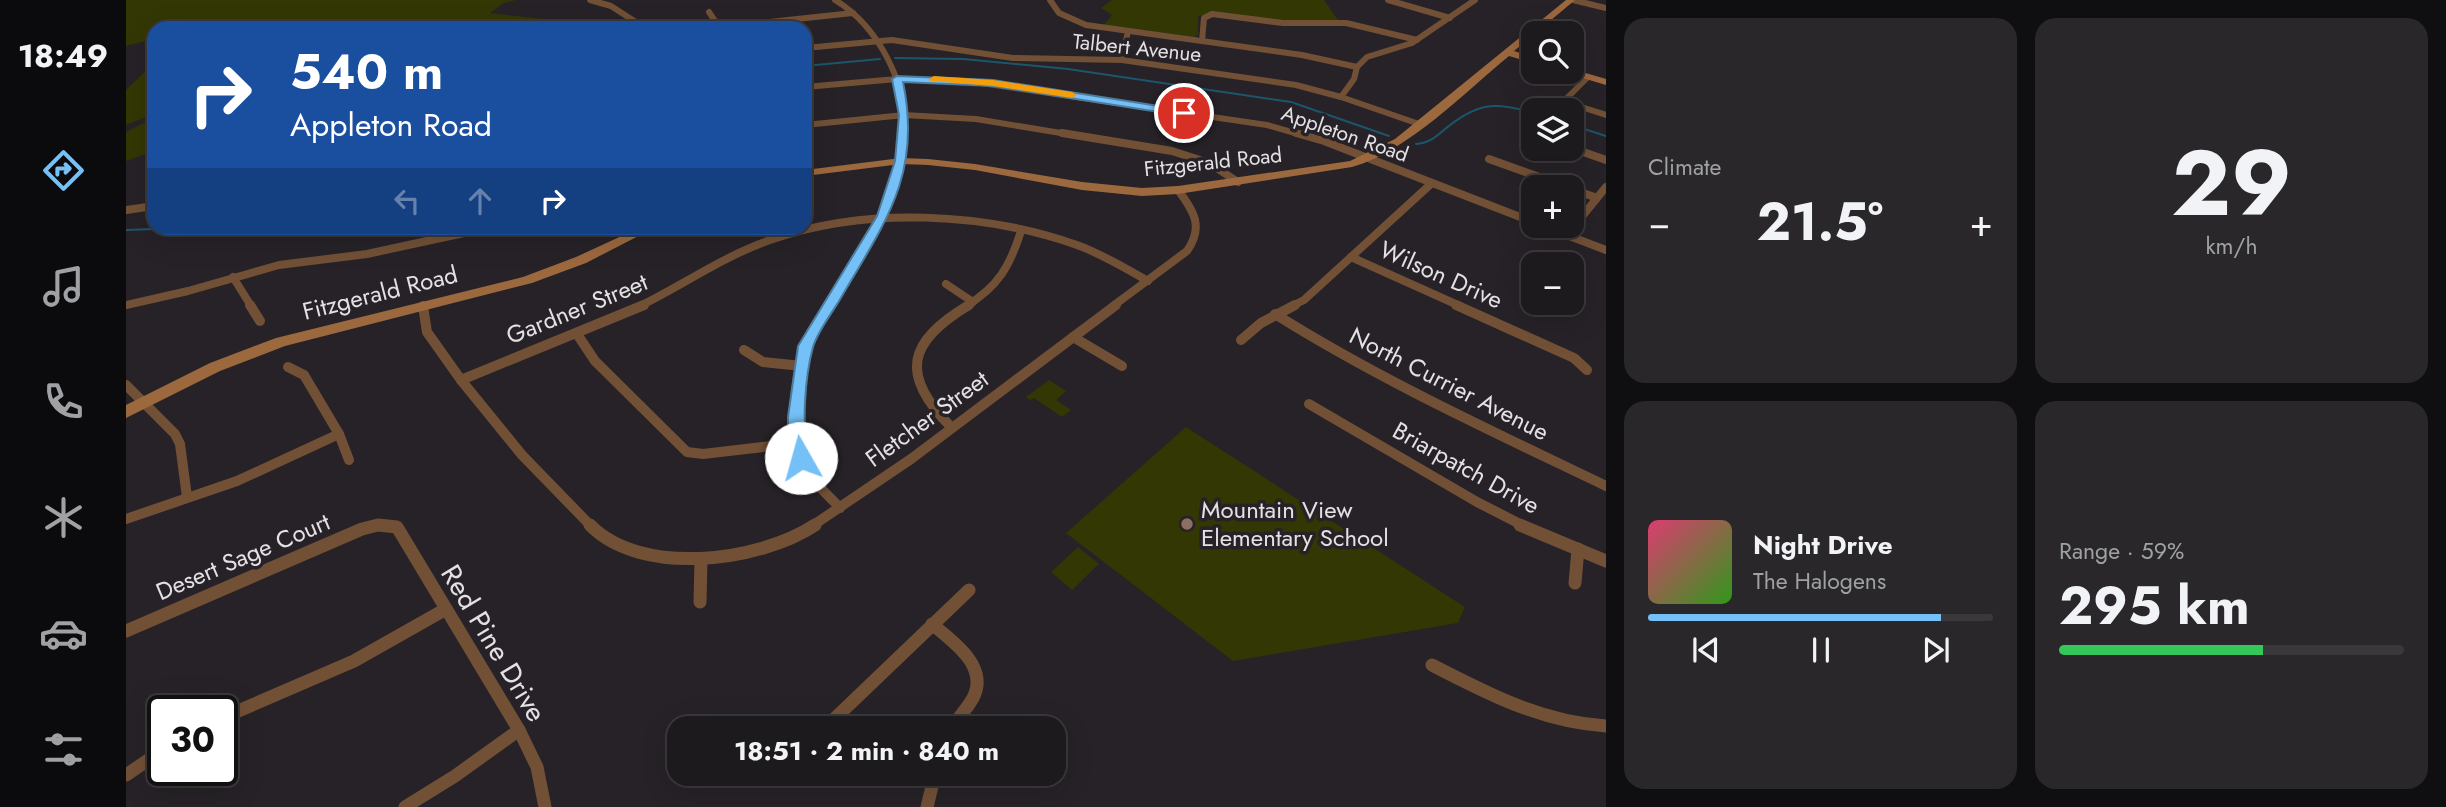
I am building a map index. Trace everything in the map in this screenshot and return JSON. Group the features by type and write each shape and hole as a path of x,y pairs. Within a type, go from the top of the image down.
{"main road":[{"name":"Fitzgerald Road","path":"812,172 901,161 958,165 1106,190 1178,190 1335,167 1369,158 1399,141 1572,0"},
{"path":"1507,52 1521,56"},
{"path":"1584,75 1606,82"},
{"name":"Fitzgerald Road","path":"126,412 215,367 281,342 558,270 633,235"}],"street":[{"path":"590,0 611,6 634,21"},
{"path":"835,0 853,13 876,40 897,79 904,115 901,161 883,216 812,331 802,366 796,417 797,443 809,474 840,508"},
{"path":"1050,0 1053,9 1086,24 1302,55 1357,67"},
{"path":"1388,0 1450,18"},
{"path":"1341,97 1354,79 1357,67 1374,53 1418,40 1475,0"},
{"path":"1572,0 1606,9"},
{"path":"709,12 713,21"},
{"path":"775,21 853,13"},
{"path":"1202,41 1204,18 1208,15 1283,23 1355,24 1418,40"},
{"path":"1122,60 1128,31"},
{"name":"Talbert Avenue","path":"812,47 876,40 910,41 962,52 1013,58 1122,60 1282,83 1341,97 1419,124"},
{"path":"1588,76 1567,98 1575,105 1606,115"},
{"name":"Appleton Road","path":"812,86 897,79 993,83 1266,125 1308,135 1521,217"},
{"path":"812,124 904,115 976,119 1172,151 1209,163 1238,182"},
{"path":"1584,152 1606,160"},
{"path":"1489,159 1533,175"},
{"path":"1241,340 1275,314 1304,300 1432,183"},
{"path":"1584,214 1606,187"},
{"name":"Fletcher Street","path":"422,306 427,332 461,380 522,455 596,531 640,552 669,558 701,560 741,556 776,545 807,530 840,508 953,428 1187,251 1198,235 1196,217 1178,190"},
{"path":"1584,193 1597,198"},
{"path":"126,210 147,207"},
{"name":"Gardner Street","path":"812,228 883,216 939,217 1021,231 1079,246 1148,281"},
{"path":"953,428 934,412 922,394 916,374 917,356 924,340 935,328 992,288 1005,272 1021,231"},
{"path":"126,304 188,291 279,265 367,254 455,235"},
{"name":"Gardner Street","path":"461,380 514,355 577,334 636,309 718,262 761,243 788,235"},
{"path":"1575,238 1606,250"},
{"name":"Wilson Drive","path":"1351,257 1573,358 1587,370"},
{"path":"233,277 260,321"},
{"path":"946,284 973,302"},
{"name":"North Currier Avenue","path":"1275,314 1318,341 1470,421 1606,486"},
{"path":"577,334 596,361 687,452 703,454 797,443"},
{"path":"1073,337 1122,366"},
{"path":"744,350 749,357 758,361 802,366"},
{"path":"288,367 304,375 339,434 349,460"},
{"path":"126,385 170,428 180,444 187,497"},
{"name":"Briarpatch Drive","path":"1309,404 1477,502 1521,525 1606,561"},
{"path":"126,519 237,481 339,434"},
{"name":"Red Pine Drive","path":"378,524 392,525 401,531 519,730 537,767 545,807"},
{"name":"Desert Sage Court","path":"126,631 378,524"},
{"path":"1575,583 1578,549"},
{"path":"701,560 701,602"},
{"path":"837,716 969,590"},
{"path":"238,711 354,662 446,609"},
{"path":"932,625 968,657 975,668 978,683 974,695 958,716"},
{"path":"1432,664 1527,710 1560,720 1606,726"},
{"path":"405,807 455,776 519,730"},
{"path":"126,775 147,761"},
{"path":"927,807 932,786"}],"green space":[{"path":"126,0 516,0 504,3 490,13 544,19 147,21 147,41 126,46"},
{"path":"1112,0 1324,0 1338,20 1285,21 1211,12 1198,17 1198,35 1194,37 1104,25 1112,15 1101,8"},
{"path":"147,70 147,117 126,125 126,90"},
{"path":"147,122 147,154 126,161 126,132"},
{"path":"1049,380 1066,391 1056,400 1071,410 1062,417 1034,398 1030,400 1026,397"},
{"path":"1186,427 1465,607 1458,623 1233,661 1066,533"},
{"path":"1078,547 1099,564 1072,590 1051,572"}],"waterway":[{"path":"895,58 963,59 1068,69 1291,102 1389,136"},
{"path":"812,65 880,59"},
{"path":"1416,144 1432,139 1456,120 1477,109 1496,106 1521,110"},
{"path":"1584,129 1606,136"},
{"path":"126,230 147,229"}],"slow traffic":[{"path":"934,79 993,83 1072,95"}],"place":[{"name":"Mountain View Elementary School","path":"1187,524"}],"route":[{"path":"801,458 797,443 796,417 806,346 812,331 883,216 894,189 904,141 904,115 897,79 993,83 1184,113"}]}
